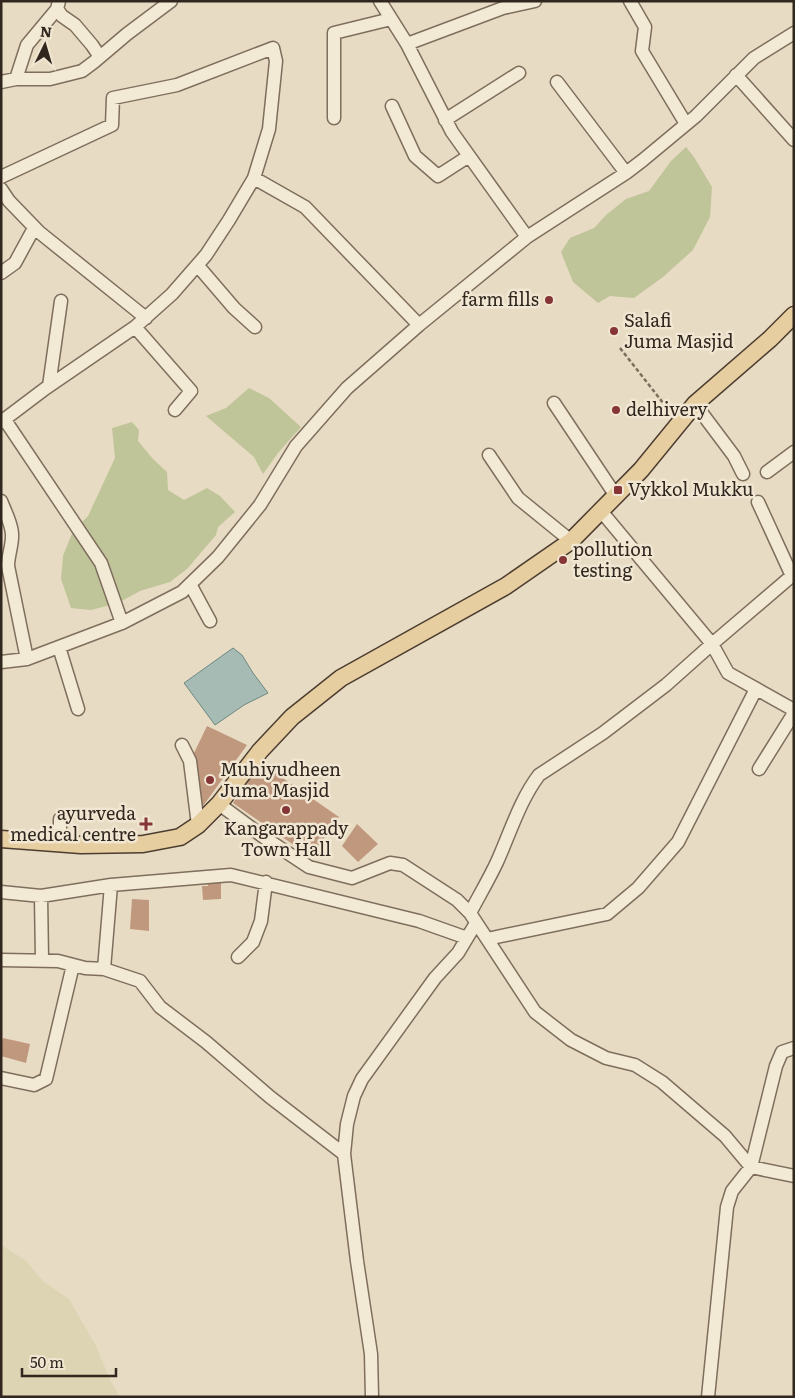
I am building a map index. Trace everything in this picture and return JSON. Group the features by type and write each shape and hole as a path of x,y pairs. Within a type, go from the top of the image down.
{"main road":[{"path":"1,840 81,845 143,844 180,837 198,826 219,804 260,751 292,717 341,678 506,586 570,541 641,470 695,404 794,316"}],"street":[{"path":"1,82 16,79 50,79 82,71 171,1"},
{"path":"380,1 407,44 452,132 527,237"},
{"path":"407,44 502,8 535,1"},
{"path":"630,1 644,27 642,52 686,124"},
{"path":"58,5 62,16 75,25 92,44 100,57"},
{"path":"16,79 28,45 58,5"},
{"path":"334,118 334,33 391,18"},
{"path":"1,662 27,659 122,623 182,592 218,557 260,505 296,446 347,388 419,325 527,237 626,173 710,103 754,58 794,33"},
{"path":"1,177 112,124 113,98 177,85 273,48 276,61 269,129 254,178 206,255 172,294 135,327 49,386 3,421 101,563 122,623"},
{"path":"446,120 520,73"},
{"path":"736,75 794,140"},
{"path":"557,82 626,173"},
{"path":"392,106 415,156 438,176 469,156"},
{"path":"254,178 304,207 419,325"},
{"path":"1,189 9,201 34,228 146,318"},
{"path":"1,274 15,263 34,228"},
{"path":"198,266 234,308 255,327"},
{"path":"49,386 61,301"},
{"path":"135,327 191,391 175,410"},
{"path":"554,403 616,496"},
{"path":"695,404 734,456 743,474"},
{"path":"767,472 794,452"},
{"path":"489,455 518,498 570,541"},
{"path":"1,501 12,530 8,566 27,659"},
{"path":"372,1397 372,1354 357,1261 344,1154 347,1124 354,1096 362,1079 435,978 458,953 467,938 473,918 524,799 539,774 603,733 666,685 793,575 758,502"},
{"path":"601,511 712,644 728,673 794,712 759,769"},
{"path":"190,584 210,621"},
{"path":"58,647 78,709"},
{"path":"487,939 607,914 638,888 678,842 756,689"},
{"path":"182,745 190,761 198,826"},
{"path":"219,804 309,867 352,878 390,863 403,864 457,900 473,918 535,1012 571,1040 606,1058 635,1065 662,1082 725,1136 751,1167 794,1176"},
{"path":"60,819 60,843"},
{"path":"1,892 41,896 111,885 231,875 266,882 419,921 467,938"},
{"path":"238,957 253,942 261,921 266,882"},
{"path":"104,970 111,885"},
{"path":"41,896 42,960"},
{"path":"1,960 58,960 85,968 104,970 140,981 160,1007 206,1042 270,1097 344,1154"},
{"path":"1,1078 34,1085 46,1080 73,965"},
{"path":"708,1397 726,1208 732,1190 751,1167 776,1066 782,1052 794,1048"}],"path":[{"path":"620,348 679,422"}],"shaded area":[{"path":"1,1245 25,1260 44,1282 69,1299 96,1346 111,1382 120,1397 1,1397"}],"green space":[{"path":"686,147 712,187 710,217 693,250 663,277 634,298 610,296 598,303 573,282 561,252 570,238 594,228 606,215 626,199 649,191 671,161"},
{"path":"249,388 269,398 301,427 278,453 263,474 254,457 206,416 226,408"},
{"path":"132,422 139,430 138,441 167,472 168,490 184,500 207,488 220,496 235,512 218,527 216,535 187,569 170,582 140,591 118,603 91,610 71,608 61,579 63,556 73,531 88,516 115,458 112,428"}],"water":[{"path":"233,648 242,655 268,693 244,705 215,725 184,683"}],"building":[{"name":"Muhiyudheen Juma Masjid","path":"207,726 247,745 203,806 194,753"},
{"name":"Kangarappady Town Hall","path":"261,763 339,817 311,857 233,803"},
{"path":"357,824 378,844 358,862 342,846"},
{"path":"207,881 221,881 221,899 203,900 202,886 208,886"},
{"path":"132,899 149,900 149,931 130,929"},
{"path":"3,1038 30,1044 26,1063 1,1056"}],"place":[{"name":"farm fills","path":"549,300"},
{"name":"Salafi Juma Masjid","path":"614,331"},
{"name":"delhivery","path":"616,410"},
{"name":"Vykkol Mukku","path":"618,490"},
{"name":"pollution testing","path":"563,560"},
{"name":"Muhiyudheen Juma Masjid","path":"210,780"},
{"name":"Kangarappady Town Hall","path":"286,810"},
{"name":"ayurveda medical centre","path":"146,824"}]}
